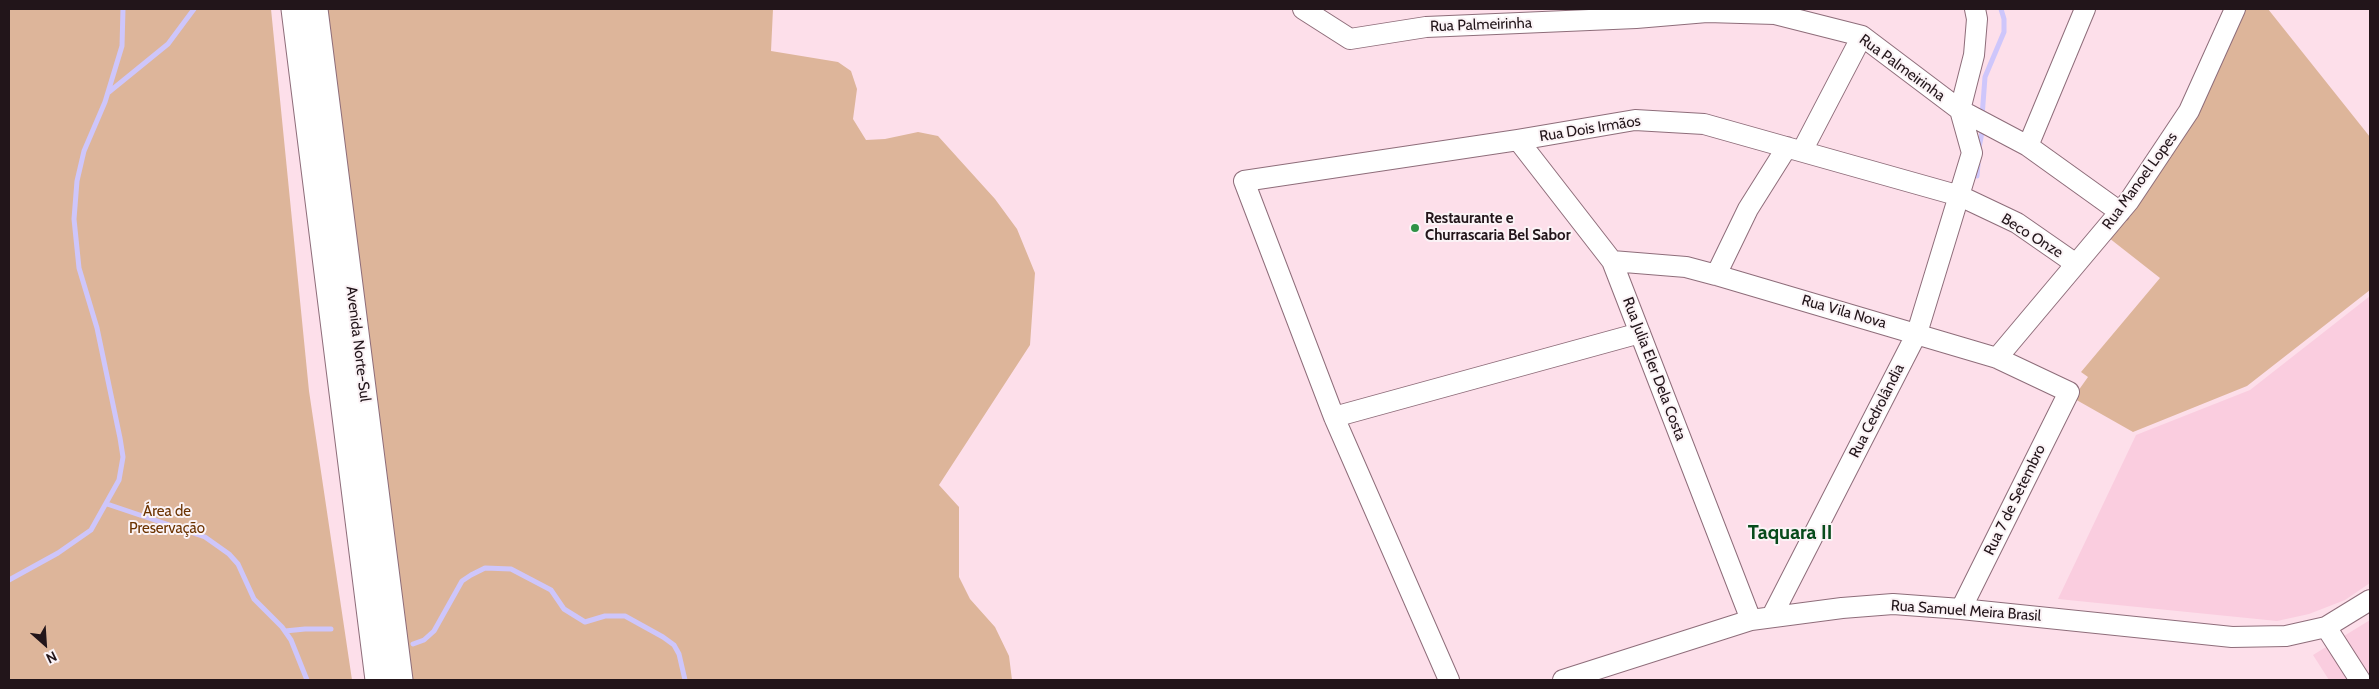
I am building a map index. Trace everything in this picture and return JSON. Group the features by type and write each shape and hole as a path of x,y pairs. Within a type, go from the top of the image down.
{"main road":[{"name":"Avenida Norte-Sul","path":"294,9 378,680"},
{"name":"Avenida Norte-Sul","path":"315,9 400,680"}],"street":[{"name":"Rua Palmeirinha","path":"1303,9 1350,39 1426,26 1636,18 1707,12 1775,14 1862,36 1960,110 2028,146 2120,212"},
{"path":"1960,196 1972,153 1960,110 1974,55 1977,19 1975,9"},
{"path":"2028,146 2085,9"},
{"name":"Rua Manoel Lopes","path":"1997,358 2120,212 2189,111 2235,9"},
{"path":"1716,275 1748,209 1795,149 1862,36"},
{"name":"Rua Dois Irmãos","path":"1334,417 1244,181 1518,140 1635,120 1704,124 1960,196"},
{"name":"Rua Julia Eler Dela Costa","path":"1518,140 1612,261 1751,620"},
{"name":"Beco Onze","path":"1960,196 2017,223 2076,264"},
{"name":"Rua Cedrolândia","path":"1772,616 1917,333 1960,196"},
{"name":"Rua Vila Nova","path":"1612,261 1686,267 1716,275 1997,358 2069,392"},
{"path":"1449,680 1334,417 1640,333"},
{"name":"Rua 7 de Setembro","path":"1961,609 2069,392"},
{"name":"Rua Samuel Meira Brasil","path":"1563,680 1751,620 1772,616 1893,604 1961,609 2232,637 2286,636 2326,627 2370,600"},
{"path":"2326,627 2360,680"}],"shaded area":[{"path":"2370,296 2370,583 2345,600 2309,614 2277,621 2058,599 2136,435 2250,390"},
{"path":"2370,620 2370,680 2329,680 2313,655"}],"green space":[{"name":"Área de Preservação","path":"9,9 271,9 309,391 352,680 9,680"},
{"path":"325,9 773,9 771,51 838,62 851,71 857,89 853,119 866,140 885,139 918,132 938,136 995,199 1017,229 1035,273 1030,345 939,485 959,507 959,577 970,599 995,627 1009,656 1012,680 411,680"},
{"path":"2243,9 2268,9 2370,137 2370,290 2247,386 2133,432 2073,398 2088,377 2081,372 2160,278 2109,238"}],"waterway":[{"path":"9,580 58,553 91,530 119,480 123,457 120,438 97,328 79,268 74,219 77,181 84,151 105,102 122,46 123,9"},
{"path":"109,92 168,44 194,9"},
{"path":"1982,117 1985,77 2004,32 2004,19 2001,9"},
{"path":"1979,148 1983,127"},
{"path":"1977,176 1978,164"},
{"path":"107,504 205,537 229,554 238,564 254,599 282,627 291,640 307,680"},
{"path":"413,644 424,640 434,631 462,581 485,568 511,569 551,590 564,609 585,622 605,616 625,616 663,637 674,645 679,654 685,680"},
{"path":"285,631 331,629"}],"place":[{"name":"Restaurante e Churrascaria Bel Sabor","path":"1415,228"}],"district":[{"name":"Taquara II","path":"1790,533"}]}
